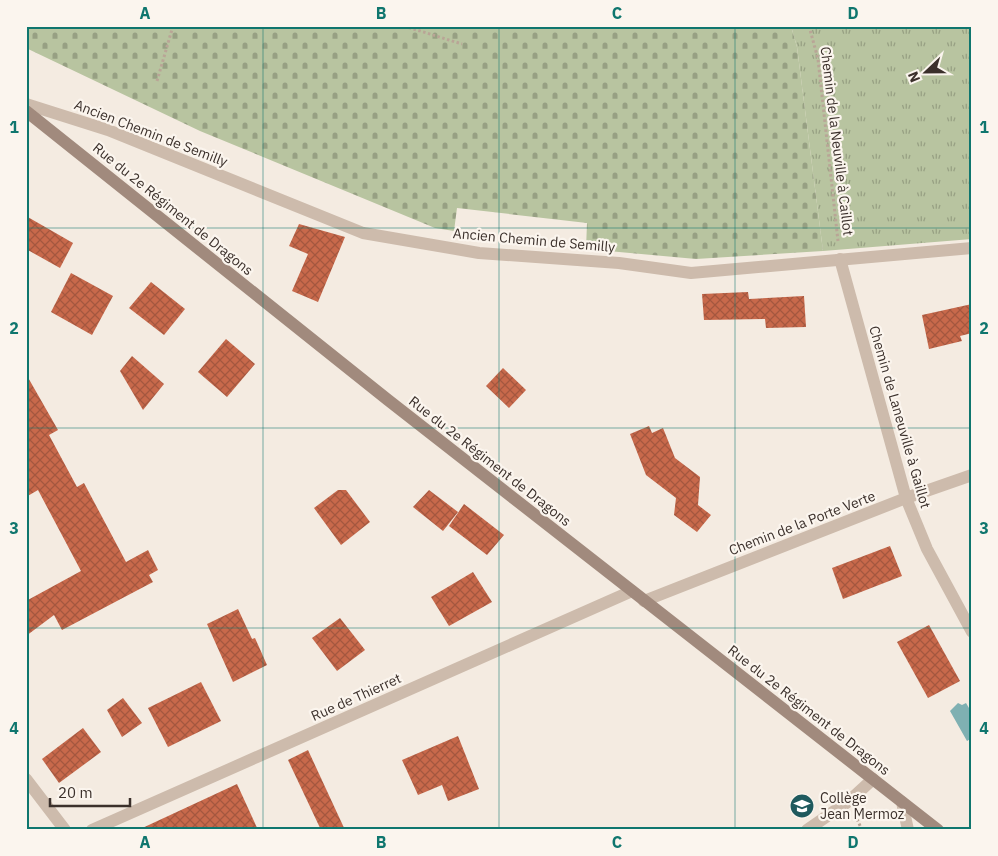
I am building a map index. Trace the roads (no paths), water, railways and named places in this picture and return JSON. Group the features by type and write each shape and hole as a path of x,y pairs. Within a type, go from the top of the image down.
{"street":[{"name":"Ancien Chemin de Semilly","path":"26,104 108,130 363,233 479,253 619,263 691,273 972,248"},
{"name":"Rue du 2e Régiment de Dragons","path":"26,111 388,400 938,830"},
{"name":"Chemin de Laneuville à Gaillot","path":"840,259 906,498 926,549 972,632"},
{"name":"Chemin de la Porte Verte","path":"644,600 906,498 972,475"},
{"name":"Rue de Thierret","path":"92,830 632,591"},
{"path":"26,779 65,830"},
{"path":"807,830 849,801 873,779"},
{"path":"902,802 908,830"}],"water":[{"path":"958,703 962,705 966,703 972,713 972,738 967,741 950,711"}],"place":[{"name":"Collège Jean Mermoz","path":"802,806"}]}
